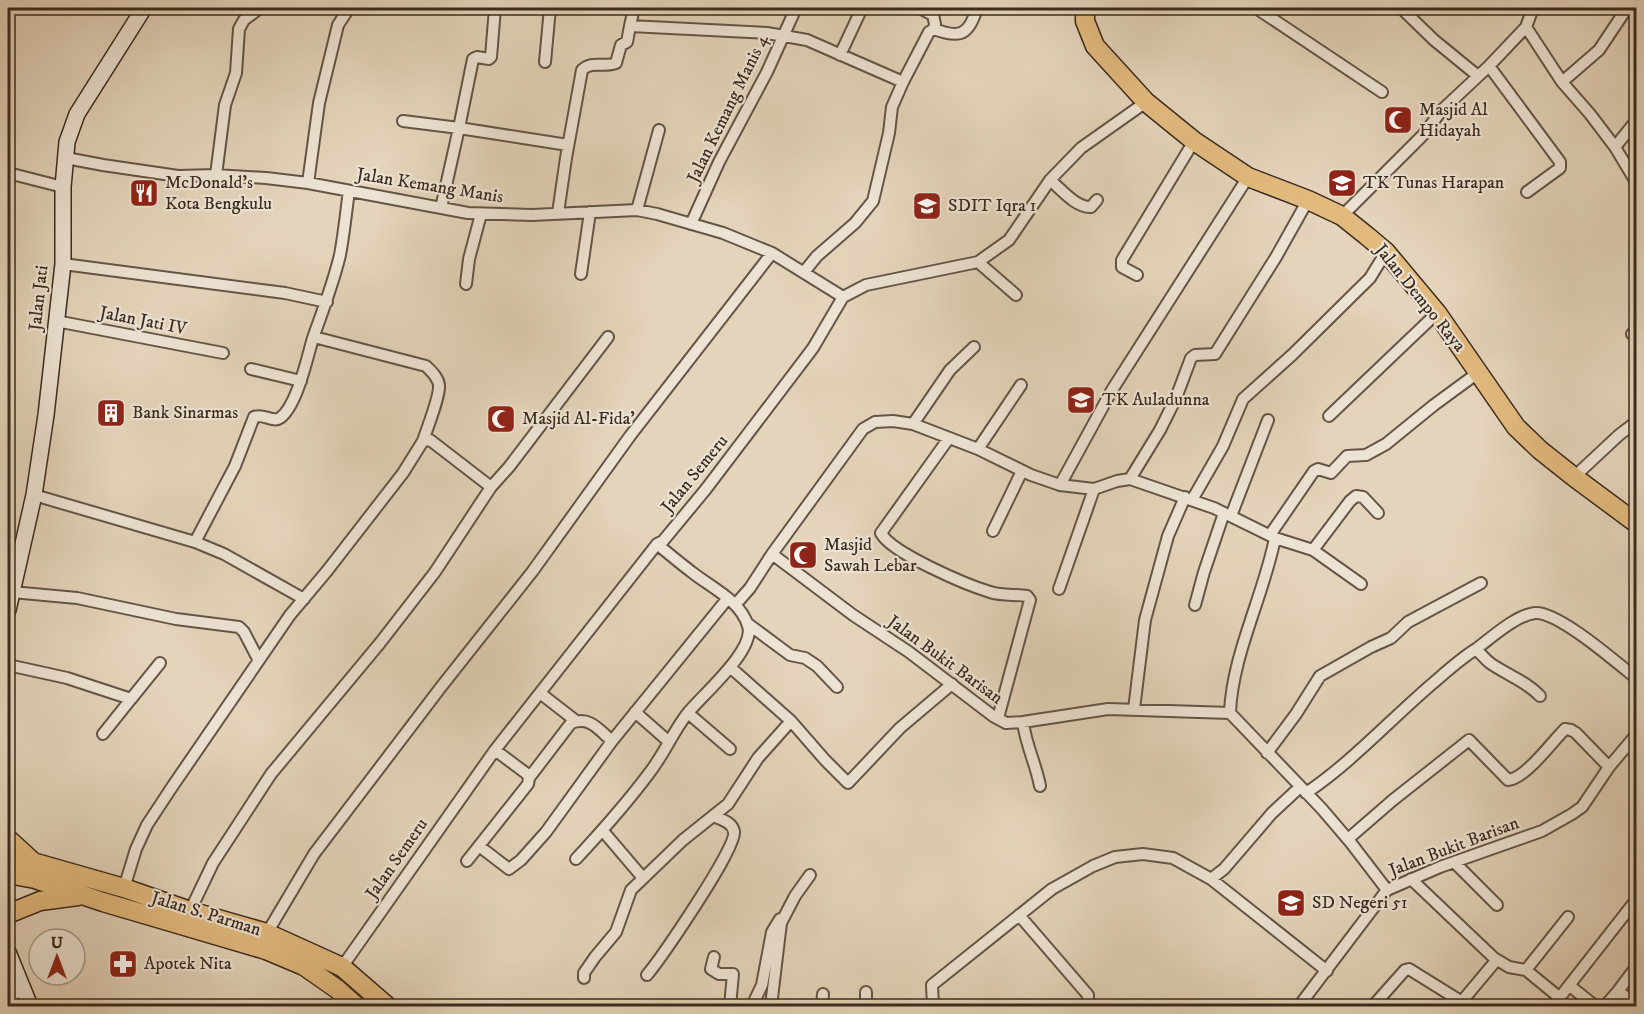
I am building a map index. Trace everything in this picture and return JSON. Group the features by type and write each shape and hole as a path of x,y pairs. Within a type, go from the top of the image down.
{"main road":[{"name":"Jalan Dempo Raya","path":"1085,8 1085,21 1095,46 1146,102 1194,141 1248,177 1342,216 1386,252 1437,313 1516,427 1540,450 1636,523"},
{"path":"8,840 33,862"},
{"name":"Jalan S. Parman","path":"8,855 124,888 190,911 267,933 342,967 387,1006"},
{"name":"Jalan S. Parman","path":"8,874 35,879 266,950 304,966 337,989 356,1006"},
{"path":"8,914 40,902 83,895"}],"street":[{"name":"Jalan Jati","path":"8,610 34,495 46,415 63,264 63,187 67,142 77,114 144,8"},
{"path":"216,175 225,105 236,73 239,29 244,20 260,8"},
{"path":"309,183 319,103 338,25 349,8"},
{"path":"441,208 473,59 491,57 495,8"},
{"path":"545,62 550,8"},
{"path":"558,213 582,70 589,65 616,63 621,45 627,42 633,8"},
{"name":"Jalan Kemang Manis 4","path":"691,224 719,162 767,72 796,8"},
{"path":"840,55 862,8"},
{"path":"920,8 933,15 934,29"},
{"path":"934,29 948,34 963,33 970,26 977,8"},
{"path":"1256,8 1382,92"},
{"path":"1401,8 1434,40 1478,76"},
{"path":"1342,216 1526,27 1533,8"},
{"path":"1562,82 1599,50 1627,8"},
{"path":"630,26 741,31 807,40 903,82"},
{"path":"1526,27 1562,82 1615,147 1636,182"},
{"path":"804,272 817,256 855,223 873,201 889,133 892,107 929,32 934,29"},
{"path":"1489,66 1560,162 1560,168 1527,192"},
{"path":"843,297 866,285 978,262 1002,247 1050,180 1081,148 1146,102"},
{"path":"403,121 568,145"},
{"path":"1615,147 1636,122"},
{"path":"637,210 659,130"},
{"path":"1137,276 1122,267 1122,260 1194,141"},
{"name":"Jalan Kemang Manis","path":"66,158 178,176 216,175 309,183 441,208 481,213 532,215 637,210 657,213 723,233 772,253 843,297"},
{"path":"8,173 63,187"},
{"path":"1060,485 1112,390 1248,177"},
{"path":"1050,180 1075,202 1087,208 1097,200"},
{"path":"195,542 235,466 254,417 261,415 275,420 280,418 288,409 301,381 340,255 349,191"},
{"path":"1130,479 1160,430 1176,398 1191,358 1195,355 1215,354 1276,257 1308,200"},
{"path":"581,274 590,212"},
{"path":"466,284 469,259 481,213"},
{"path":"1134,709 1145,621 1168,536 1188,499 1224,446 1243,399 1292,355 1370,278 1386,252"},
{"path":"267,933 314,854 427,704 531,572 630,436 772,253"},
{"path":"978,262 1016,295"},
{"path":"63,264 285,293 327,302"},
{"name":"Jalan Semeru","path":"342,967 495,750 657,544 663,541 706,489 813,348 843,297"},
{"path":"1329,416 1437,313"},
{"name":"Jalan Jati IV","path":"56,321 223,353"},
{"path":"124,888 136,849 147,825 258,659 396,482 423,441 439,386 434,374 426,366 314,337"},
{"path":"190,911 213,863 271,774 380,643 435,572 491,487 509,467 608,337"},
{"path":"913,424 950,370 974,347"},
{"path":"251,369 301,381"},
{"path":"1387,890 1348,839 1230,713 1242,650 1270,563 1273,536 1314,471 1318,469 1331,473 1347,456 1361,455 1386,444 1479,372"},
{"path":"978,449 1020,385"},
{"path":"479,846 509,869 521,860 564,809 635,712 731,602 750,588 863,429 875,422 893,420 913,424 978,449 1022,471 1060,485 1094,489 1130,479 1228,514 1273,536 1313,550 1361,584"},
{"path":"1195,605 1204,572 1268,420"},
{"path":"1574,477 1636,422"},
{"path":"949,438 881,533 884,538 901,550 948,575 992,593 1027,596 1030,600 998,718"},
{"path":"423,441 430,440 491,487"},
{"path":"993,531 1022,471"},
{"path":"1059,589 1094,489"},
{"path":"34,495 195,542 224,554 304,599"},
{"path":"1313,550 1356,496 1363,497 1378,513"},
{"path":"657,544 731,602 747,623 790,655 805,658 817,666 837,687"},
{"name":"Jalan Bukit Barisan","path":"772,554 853,615 1006,723 1108,709 1230,713"},
{"path":"1267,753 1320,676 1371,646 1391,638 1408,622 1481,583"},
{"path":"12,592 77,598 176,619 239,627 258,659"},
{"path":"1210,879 1224,868 1272,813 1303,790 1334,775 1464,657 1524,616 1536,613 1550,615 1607,654 1636,678"},
{"path":"576,859 603,831 652,770 668,741 688,713 730,667 750,634 747,623"},
{"path":"1476,649 1491,663 1534,689 1540,696"},
{"path":"103,734 160,663"},
{"path":"8,664 67,678 132,699"},
{"path":"730,667 791,721 848,783 900,728 952,684"},
{"path":"540,693 576,721"},
{"path":"635,712 668,741"},
{"path":"688,713 730,749"},
{"path":"467,861 528,784 529,778 571,723 589,721 612,741"},
{"path":"584,978 584,973 616,932 631,890 683,840 728,804 758,759 791,721"},
{"path":"1023,722 1025,741 1037,770 1040,786"},
{"path":"1348,839 1469,740 1508,780 1515,780 1524,773 1564,729 1576,733 1609,767"},
{"name":"Jalan Bukit Barisan","path":"1299,1006 1387,890 1454,862 1542,831 1572,814 1582,807 1609,767 1636,735"},
{"path":"495,750 527,774 529,778"},
{"path":"647,975 662,958 719,868 735,835 730,823 713,816"},
{"path":"603,831 643,878"},
{"path":"933,1006 932,985 1052,889 1093,866 1115,857 1143,854 1173,858 1210,879 1327,971"},
{"path":"1454,862 1497,905"},
{"path":"771,1006 780,932 795,896 810,875"},
{"path":"1411,879 1494,958 1509,967 1526,970 1556,1002 1636,900"},
{"path":"752,1006 762,984 772,932 787,912"},
{"path":"1019,915 1088,995 1088,1002 1082,1006"},
{"path":"1526,970 1568,917"},
{"path":"8,952 30,1006"},
{"path":"714,957 711,969 719,974 733,974 730,1006"},
{"path":"1374,1006 1405,970 1409,969 1460,1004 1494,963 1494,958"},
{"path":"1605,1006 1636,967"},
{"path":"1570,986 1595,1006"},
{"path":"8,998 22,989"},
{"path":"1618,991 1636,1004"},
{"path":"866,993 866,1006"},
{"path":"822,1006 823,994"}],"place":[{"name":"Masjid Al Hidayah","path":"1398,120"},
{"name":"TK Tunas Harapan","path":"1342,183"},
{"name":"McDonald's Kota Bengkulu","path":"144,193"},
{"name":"SDIT Iqra 1","path":"927,206"},
{"name":"TK Auladunna","path":"1081,400"},
{"name":"Bank Sinarmas","path":"111,413"},
{"name":"Masjid Al-Fida'","path":"501,419"},
{"name":"Masjid Sawah Lebar","path":"803,555"},
{"name":"SD Negeri 51","path":"1291,903"},
{"name":"Apotek Nita","path":"123,964"}]}
